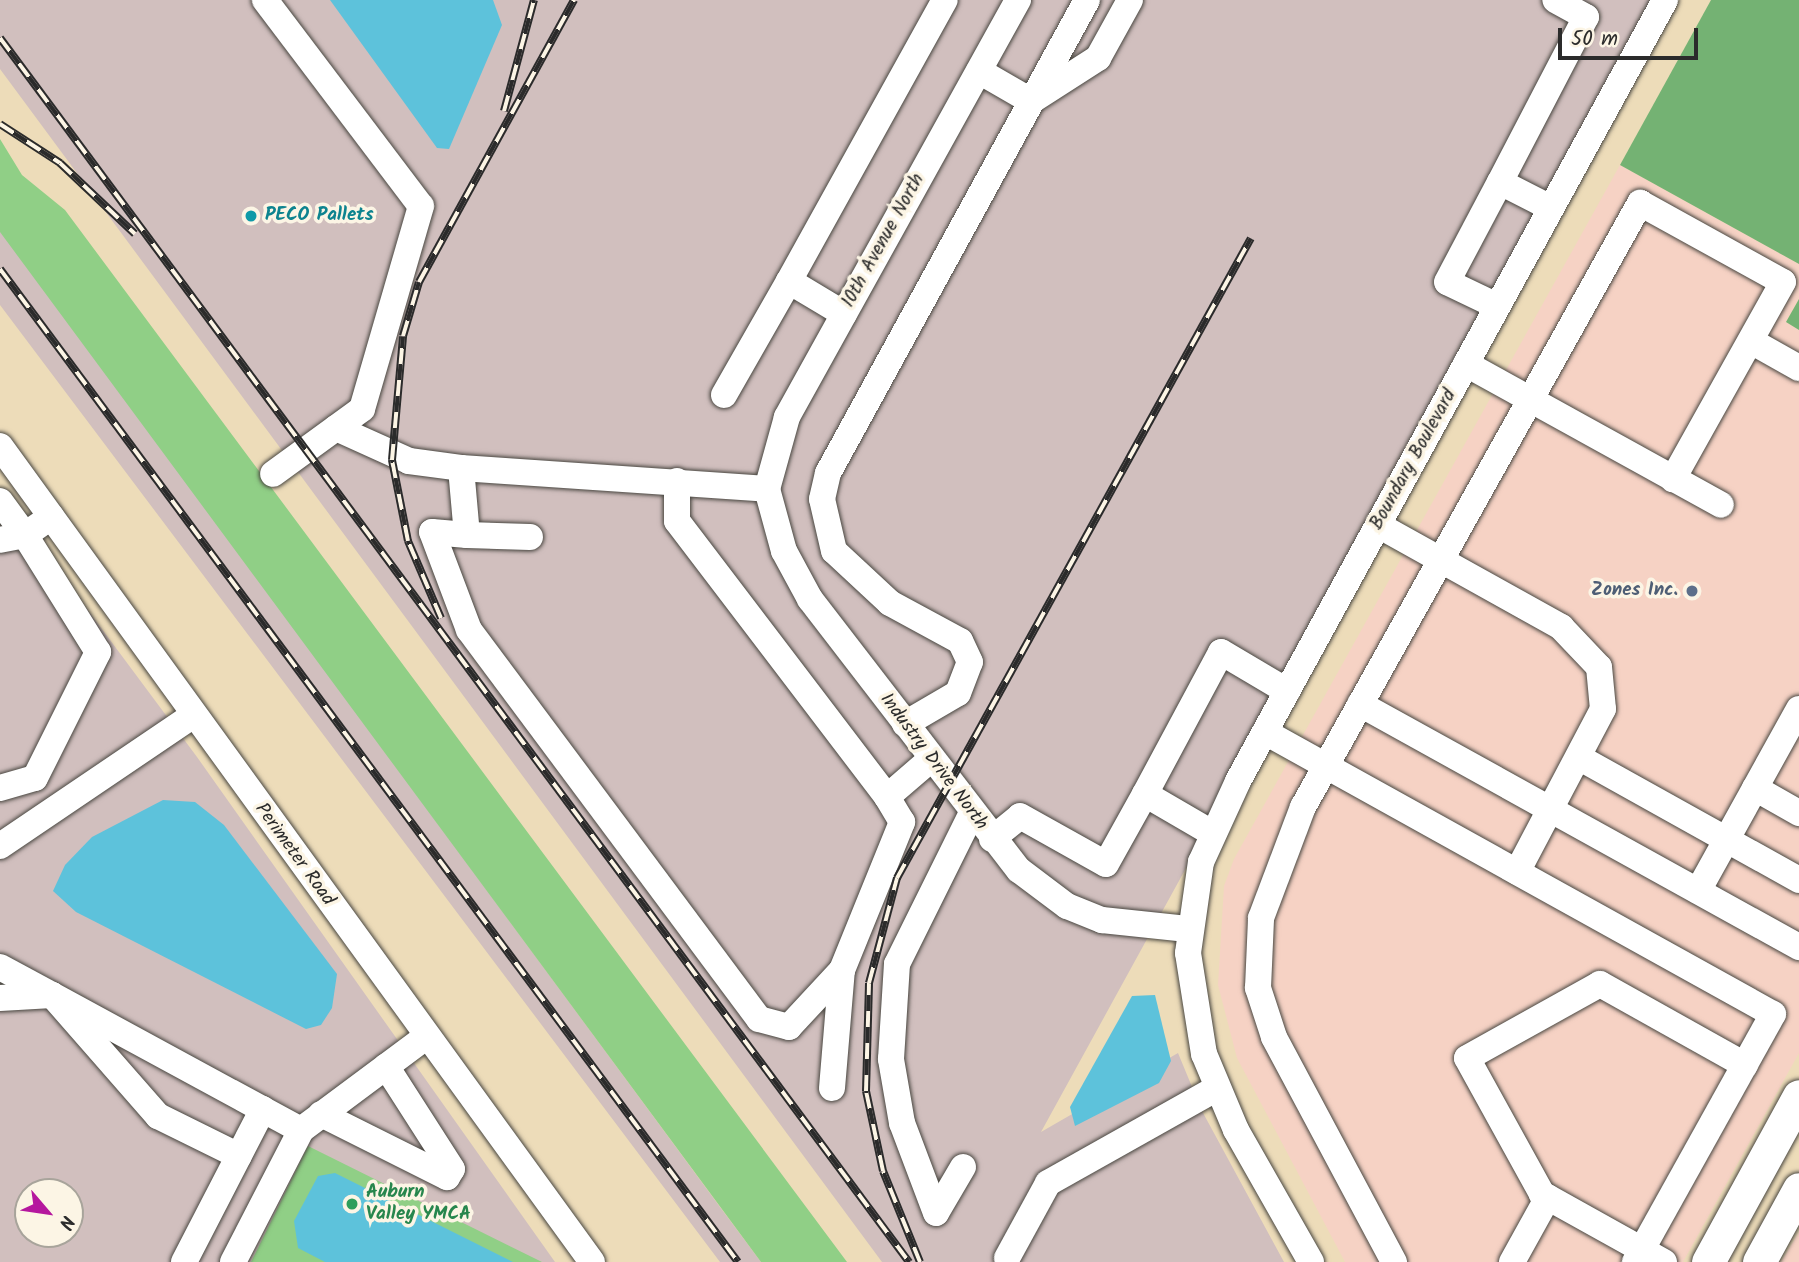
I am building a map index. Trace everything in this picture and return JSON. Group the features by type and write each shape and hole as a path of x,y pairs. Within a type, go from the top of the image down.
{"main road":[{"path":"1708,1262 1799,1096"},
{"path":"1759,1262 1799,1189"}],"street":[{"path":"265,0 421,206 362,409 273,474"},
{"path":"724,395 945,0"},
{"name":"10th Avenue North","path":"767,489 787,416 1018,0"},
{"path":"905,724 958,693 970,673 967,651 851,571 834,551 822,499 828,473 1087,0"},
{"path":"1031,101 1098,58 1130,0"},
{"path":"1497,306 1447,282 1586,17 1555,0"},
{"name":"Boundary Boulevard","path":"1311,1262 1217,1087 1195,1019 1188,929 1212,833 1549,207 1665,0"},
{"path":"979,71 1031,101"},
{"path":"1500,182 1549,207"},
{"path":"1394,1262 1288,1067 1258,988 1257,953 1269,888 1326,766 1640,203 1783,282 1673,479"},
{"path":"789,281 844,313"},
{"path":"1751,341 1799,368"},
{"path":"1466,364 1720,505"},
{"path":"336,428 409,461 461,468 767,489"},
{"name":"Perimeter Road","path":"0,446 192,716 592,1262"},
{"path":"461,468 467,535"},
{"path":"677,481 677,521 887,797 902,822 842,970 832,1088"},
{"name":"Industry Drive North","path":"767,489 799,581 992,839 1031,881 1086,914 1188,929"},
{"path":"0,501 12,537 98,652 35,778 0,788"},
{"path":"12,537 51,517"},
{"path":"1378,525 1561,627 1589,651 1603,681 1605,704 1580,758 1517,872"},
{"path":"530,537 432,532 469,629 758,1019 789,1027 842,970"},
{"path":"992,839 1020,817 1105,864 1221,652 1287,691"},
{"path":"1360,704 1799,947"},
{"path":"1698,891 1755,788 1789,748 1799,709"},
{"path":"2,845 192,716"},
{"path":"1265,732 1773,1014 1647,1258 1548,1198 1467,1058 1600,985 1745,1065"},
{"path":"1580,758 1799,880"},
{"path":"887,797 931,759"},
{"path":"1755,788 1799,813"},
{"path":"1145,794 1212,833"},
{"path":"963,1167 936,1213 902,1123 891,1059 897,964 972,813"},
{"path":"0,967 263,1109 311,1122 447,1177 452,1169 386,1066"},
{"path":"0,998 52,995"},
{"path":"52,995 158,1116 239,1156"},
{"path":"233,1262 311,1122 426,1036"},
{"path":"1007,1258 1048,1183 1217,1087"},
{"path":"184,1262 263,1109"},
{"path":"1512,1262 1548,1198"}],"shaded area":[{"path":"0,0 1663,0 1041,1132 1178,1053 1202,1111 1284,1262 882,1262 0,69"},
{"path":"1620,165 1799,264 1799,299 1786,322 1799,330 1799,1053 1683,1262 1345,1262 1237,1058 1218,985 1224,886 1234,859"},
{"path":"0,229 761,1262 720,1262 0,305"},
{"path":"0,492 197,757 555,1262 0,1262"},
{"path":"1799,1232 1799,1262 1781,1262"}],"green space":[{"path":"1711,0 1799,0 1799,264 1620,165"},
{"path":"0,139 22,175 65,210 847,1262 761,1262 0,232"},
{"path":"1799,299 1799,330 1786,322"},
{"name":"Auburn Valley YMCA","path":"308,1146 542,1262 251,1262"}],"water":[{"path":"330,0 493,0 502,25 449,149 437,148"},
{"path":"163,800 195,802 224,825 337,974 332,1008 321,1025 306,1029 76,912 53,891 65,865 92,837"},
{"path":"1155,995 1171,1061 1159,1083 1075,1126 1070,1107 1132,996"},
{"name":"Auburn Valley YMCA","path":"335,1173 513,1262 325,1262 298,1248 294,1221 318,1176"}],"railway":[{"path":"504,111 534,0"},
{"path":"441,618 408,541 392,460 403,336 419,282 574,0"},
{"path":"0,38 909,1262"},
{"path":"0,124 60,163 135,234"},
{"path":"920,1262 883,1171 866,1091 869,983 897,878 1251,238"},
{"path":"0,269 738,1262"}],"place":[{"name":"PECO Pallets","path":"251,216"},
{"name":"Zones Inc.","path":"1692,591"},
{"name":"Auburn Valley YMCA","path":"352,1204"}]}
